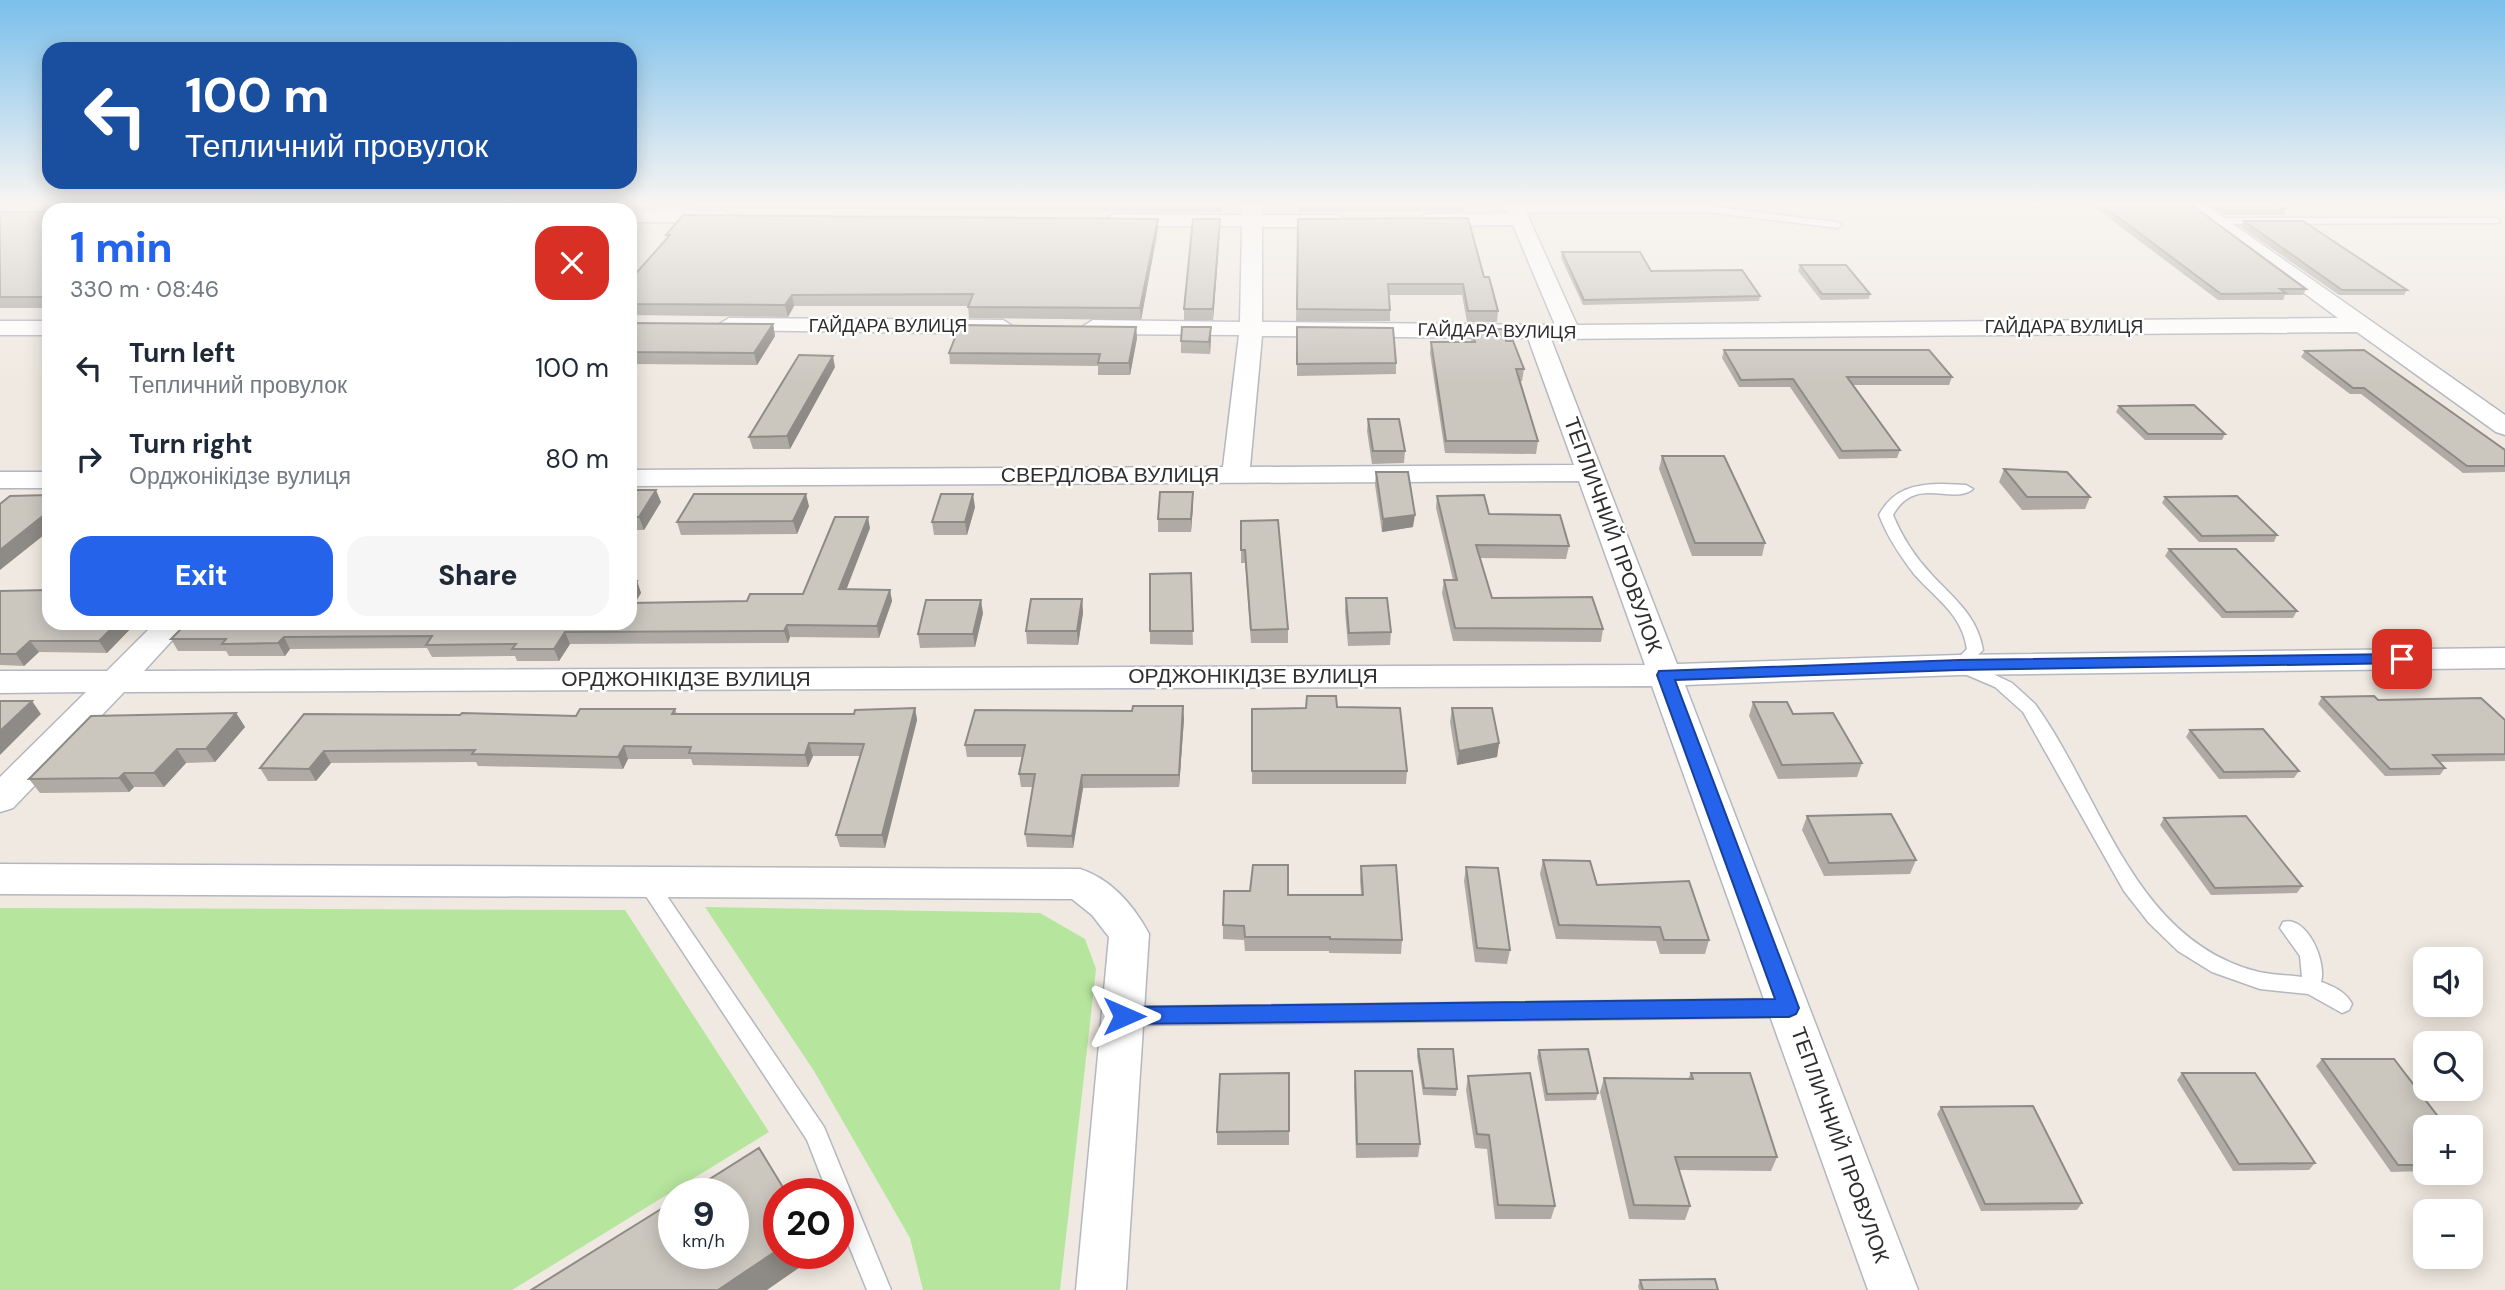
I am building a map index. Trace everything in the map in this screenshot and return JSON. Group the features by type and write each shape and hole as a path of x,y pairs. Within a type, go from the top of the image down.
{"street":[{"path":"1237,474 1251,328 1252,263"},
{"name":"ТЕПЛИЧНИЙ ПРОВУЛОК","path":"1532,263 1590,472 1893,1290"},
{"path":"2276,263 2505,426"},
{"name":"ГАЙДАРА ВУЛИЦЯ","path":"713,325 1030,327"},
{"name":"ГАЙДАРА ВУЛИЦЯ","path":"1072,327 1553,331 2363,325"},
{"path":"0,328 42,328"},
{"name":"СВЕРДЛОВА ВУЛИЦЯ","path":"637,478 1590,472"},
{"path":"0,480 42,480"},
{"path":"0,799 166,630"},
{"name":"ОРДЖОНІКІДЗЕ ВУЛИЦЯ","path":"0,682 1665,675 1959,665 2505,658"},
{"path":"0,879 1080,884 1106,904 1129,934 1101,1290"}],"lane":[{"path":"1966,489 1929,488 1908,492 1893,502 1886,515 1890,527 1920,572 1959,607 1972,630 1975,650 1959,665 1993,678 2014,692 2037,719 2124,880 2156,921 2177,942 2202,957 2260,981 2309,986 2327,993 2342,1004"},
{"path":"647,882 816,1134 879,1290"},
{"path":"2290,928 2314,958 2315,974 2309,986"},
{"path":"1124,1016 1789,1008"}],"green space":[{"path":"705,907 1040,913 1085,939 1096,969 1060,1290 923,1290 910,1238 814,1071"},
{"path":"0,908 625,910 769,1132 694,1178 658,1178 658,1200 512,1290 0,1290"}],"building":[{"path":"0,263 42,263 42,297 0,297"},
{"path":"645,263 1149,263 1140,308 968,307 973,294 792,295 785,305 637,304 637,272"},
{"path":"1189,263 1217,263 1213,309 1184,309"},
{"path":"1298,263 1480,263 1484,277 1489,277 1498,311 1468,311 1463,284 1388,284 1390,310 1297,309"},
{"path":"1567,263 1646,263 1651,271 1742,270 1760,296 1584,300"},
{"path":"2180,263 2271,263 2306,289 2280,289 2286,293 2221,294"},
{"path":"2304,263 2367,263 2407,290 2342,290"},
{"path":"1800,265 1846,265 1870,294 1822,294"},
{"path":"637,323 773,324 754,353 637,352"},
{"path":"960,325 1136,327 1129,363 1098,363 1100,354 949,353"},
{"path":"1182,327 1211,327 1209,342 1181,341"},
{"path":"1297,327 1393,328 1396,363 1297,364"},
{"path":"1472,329 1503,329 1506,341 1513,341 1524,369 1516,369 1538,441 1446,441 1431,342 1475,342"},
{"path":"1724,350 1929,350 1952,377 1847,377 1900,450 1842,451 1793,379 1741,380"},
{"path":"2364,350 2505,450 2505,466 2467,466 2364,388 2353,388 2305,351"},
{"path":"799,355 833,356 787,436 749,437"},
{"path":"2194,405 2225,434 2148,434 2119,406"},
{"path":"1368,419 1399,419 1405,451 1373,451"},
{"path":"1662,456 1724,456 1765,543 1695,543"},
{"path":"2004,469 2067,472 2090,497 2027,497"},
{"path":"1376,472 1408,472 1415,515 1383,519"},
{"path":"637,490 656,490 639,517"},
{"path":"1160,492 1193,492 1191,519 1158,519"},
{"path":"694,494 806,494 793,521 677,522"},
{"path":"941,494 973,494 965,522 932,522"},
{"path":"42,495 42,517 0,550 0,504 10,496"},
{"path":"1484,495 1489,514 1560,515 1569,546 1476,545 1492,598 1592,597 1603,629 1455,628 1444,580 1457,580 1437,496"},
{"path":"2237,496 2277,535 2202,536 2165,497"},
{"path":"835,517 868,517 839,589 890,590 877,626 787,625 784,631 565,632 554,649 512,649 516,644 426,645 432,636 284,637 278,643 222,644 226,639 171,639 180,630 637,630 637,603 747,601 750,594 803,594"},
{"path":"1278,520 1288,629 1251,630 1245,550 1241,550 1241,521"},
{"path":"2169,549 2236,549 2297,611 2226,612"},
{"path":"1191,573 1193,631 1150,631 1150,574"},
{"path":"42,590 42,630 110,630 99,641 30,641 16,654 0,654 0,591"},
{"path":"1346,598 1387,598 1391,632 1349,633"},
{"path":"1031,599 1082,599 1077,631 1026,631"},
{"path":"926,600 981,600 973,634 918,634"},
{"path":"1307,696 1336,696 1337,707 1400,708 1407,771 1252,771 1252,709 1306,708"},
{"path":"2374,696 2378,700 2481,698 2505,720 2505,754 2433,755 2445,768 2390,769 2322,697"},
{"path":"0,701 32,701 0,731"},
{"path":"1753,702 1787,702 1793,714 1833,713 1862,763 1782,765"},
{"path":"1133,706 1183,706 1179,775 1082,775 1072,836 1025,834 1035,774 1019,774 1025,745 965,745 975,710 1132,711"},
{"path":"915,708 882,835 836,835 864,744 809,743 805,755 689,753 691,747 624,746 618,757 472,754 475,750 324,751 309,769 260,768 304,714 462,713 576,716 580,709 675,709 672,714 854,714 855,710"},
{"path":"1452,708 1492,708 1499,743 1459,751"},
{"path":"236,713 206,749 177,749 154,773 124,773 119,778 29,779 91,716"},
{"path":"2263,729 2299,771 2224,772 2190,730"},
{"path":"1891,814 1916,860 1829,863 1807,816"},
{"path":"2246,816 2302,886 2215,888 2164,818"},
{"path":"1543,860 1590,861 1597,885 1689,881 1709,940 1664,940 1660,927 1559,925"},
{"path":"1253,865 1288,865 1288,895 1363,895 1361,866 1396,865 1402,940 1245,937 1244,926 1223,925 1224,891 1250,891"},
{"path":"1466,867 1498,868 1510,950 1477,948"},
{"path":"1418,1049 1453,1049 1457,1089 1424,1088"},
{"path":"1588,1049 1598,1093 1547,1094 1539,1050"},
{"path":"2322,1059 2394,1059 2413,1084 2413,1101 2426,1101 2437,1115 2413,1115 2413,1165 2398,1165"},
{"path":"1355,1071 1412,1071 1420,1144 1357,1144"},
{"path":"1289,1073 1289,1131 1217,1132 1220,1074"},
{"path":"1530,1073 1555,1206 1498,1205 1489,1135 1477,1134 1468,1076"},
{"path":"1691,1073 1750,1073 1777,1157 1675,1157 1690,1206 1634,1205 1604,1078 1693,1079"},
{"path":"2182,1073 2255,1073 2315,1163 2239,1164"},
{"path":"2033,1106 2082,1203 1985,1204 1941,1107"},
{"path":"759,1148 777,1178 763,1178 763,1260 718,1290 531,1290 658,1211 658,1269 749,1269 749,1178 711,1178"},
{"path":"1715,1279 1718,1290 1643,1290 1640,1280"}],"route":[{"path":"1124,1016 1789,1008 1665,675 1959,665 2402,659"}]}
